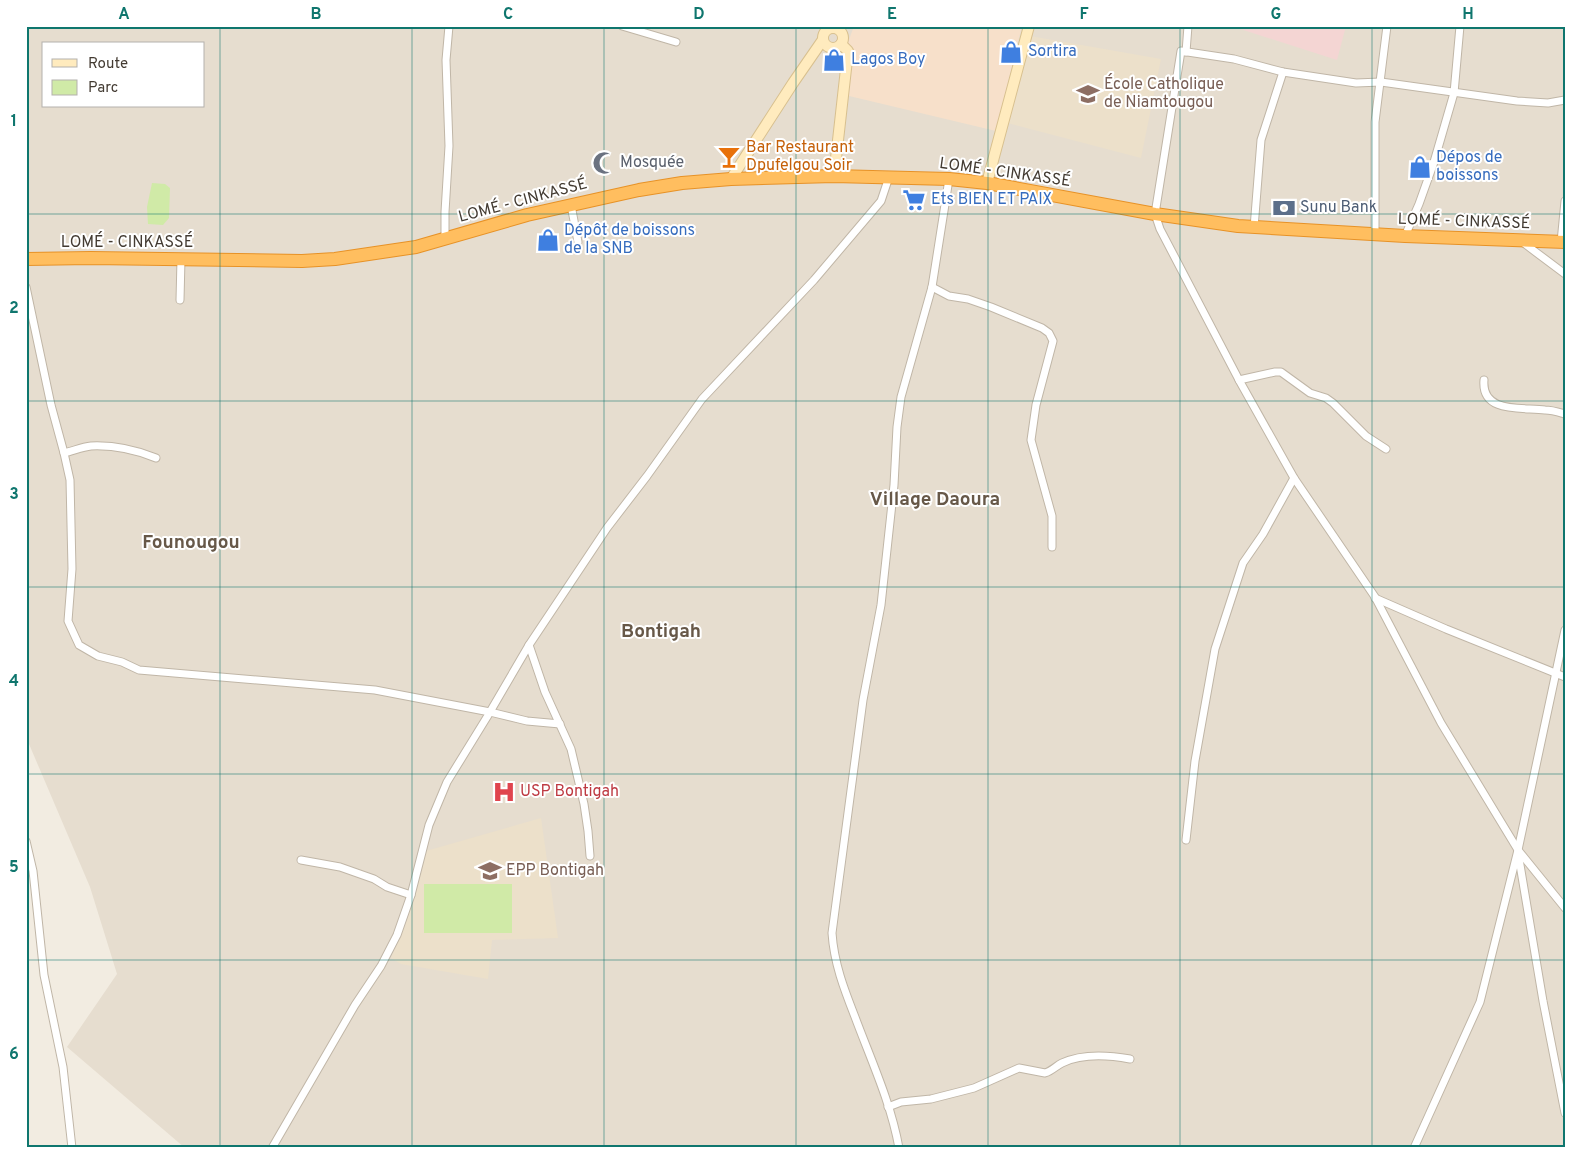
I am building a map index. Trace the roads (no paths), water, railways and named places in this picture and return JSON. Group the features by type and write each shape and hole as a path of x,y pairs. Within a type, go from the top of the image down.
{"highway":[{"name":"LOMÉ - CINKASSÉ","path":"26,259 302,261 335,259 416,247 571,205 639,190 731,178 834,176 949,179 986,183 1155,214 1254,228 1375,235 1563,242"}],"main road":[{"path":"986,183 1029,26"},
{"path":"731,178 822,41 824,33 831,27 843,35 848,51 834,176"},
{"path":"822,41 824,45 831,49 839,47 843,35"}],"street":[{"path":"445,238 448,146 446,60 449,26"},
{"path":"622,26 676,42"},
{"path":"1186,52 1188,26"},
{"path":"1375,235 1375,122 1387,26"},
{"path":"1404,236 1419,204 1434,162 1454,92 1460,26"},
{"path":"1565,100 1548,103 1517,101 1381,82 1356,83 1283,72 1234,59 1181,51 1155,214 1160,229 1239,380 1294,478 1375,598 1441,723 1518,850 1565,908"},
{"path":"1254,228 1262,140 1283,72"},
{"path":"272,1148 355,1005 381,966 397,935 411,895 429,825 447,782 528,645 607,528 702,399 814,280 881,201 889,177"},
{"path":"899,1148 888,1107 841,980 834,953 832,933 862,700 881,605 894,485 900,397 932,287 949,179"},
{"path":"1563,242 1565,201"},
{"path":"571,205 578,242"},
{"path":"1521,241 1565,274"},
{"path":"180,300 181,259"},
{"path":"26,286 44,364 50,405 70,480 72,569 68,621 79,645 98,656 122,662 139,670 376,690 527,721 560,724"},
{"path":"932,287 949,296 968,299 991,307 1042,328 1049,333 1052,341 1036,405 1032,440 1052,516 1052,547"},
{"path":"1239,380 1281,372 1310,393 1326,398 1333,403 1366,436 1386,449"},
{"path":"1484,380 1483,389 1485,394 1496,404 1510,408 1547,410 1565,414"},
{"path":"64,453 90,446 110,446 144,453 156,458"},
{"path":"1186,840 1195,761 1215,649 1243,563 1263,534 1294,478"},
{"path":"1375,598 1565,678"},
{"path":"1414,1148 1480,1002 1518,850 1565,630"},
{"path":"528,645 545,692 571,749 588,831 590,856"},
{"path":"26,841 33,871 44,975 63,1067 72,1148"},
{"path":"1518,850 1543,1001 1565,1113"},
{"path":"301,860 340,867 374,879 387,888 411,895"},
{"path":"888,1107 901,1102 931,1099 974,1088 1019,1068 1045,1073 1060,1064 1078,1057 1106,1056 1130,1059"}],"place":[{"name":"Sortira","path":"1011,52"},
{"name":"Lagos Boy","path":"834,60"},
{"name":"École Catholique de Niamtougou","path":"1088,94"},
{"name":"Bar Restaurant Dpufelgou Soir","path":"729,157"},
{"name":"Mosquée","path":"604,163"},
{"name":"Dépos de boissons","path":"1420,167"},
{"name":"Ets BIEN ET PAIX","path":"914,200"},
{"name":"Sunu Bank","path":"1284,208"},
{"name":"Dépôt de boissons de la SNB","path":"548,240"},
{"name":"USP Bontigah","path":"504,792"},
{"name":"EPP Bontigah","path":"490,871"}],"district":[{"name":"Village Daoura","path":"935,500"},
{"name":"Founougou","path":"191,543"},
{"name":"Bontigah","path":"661,632"}]}
